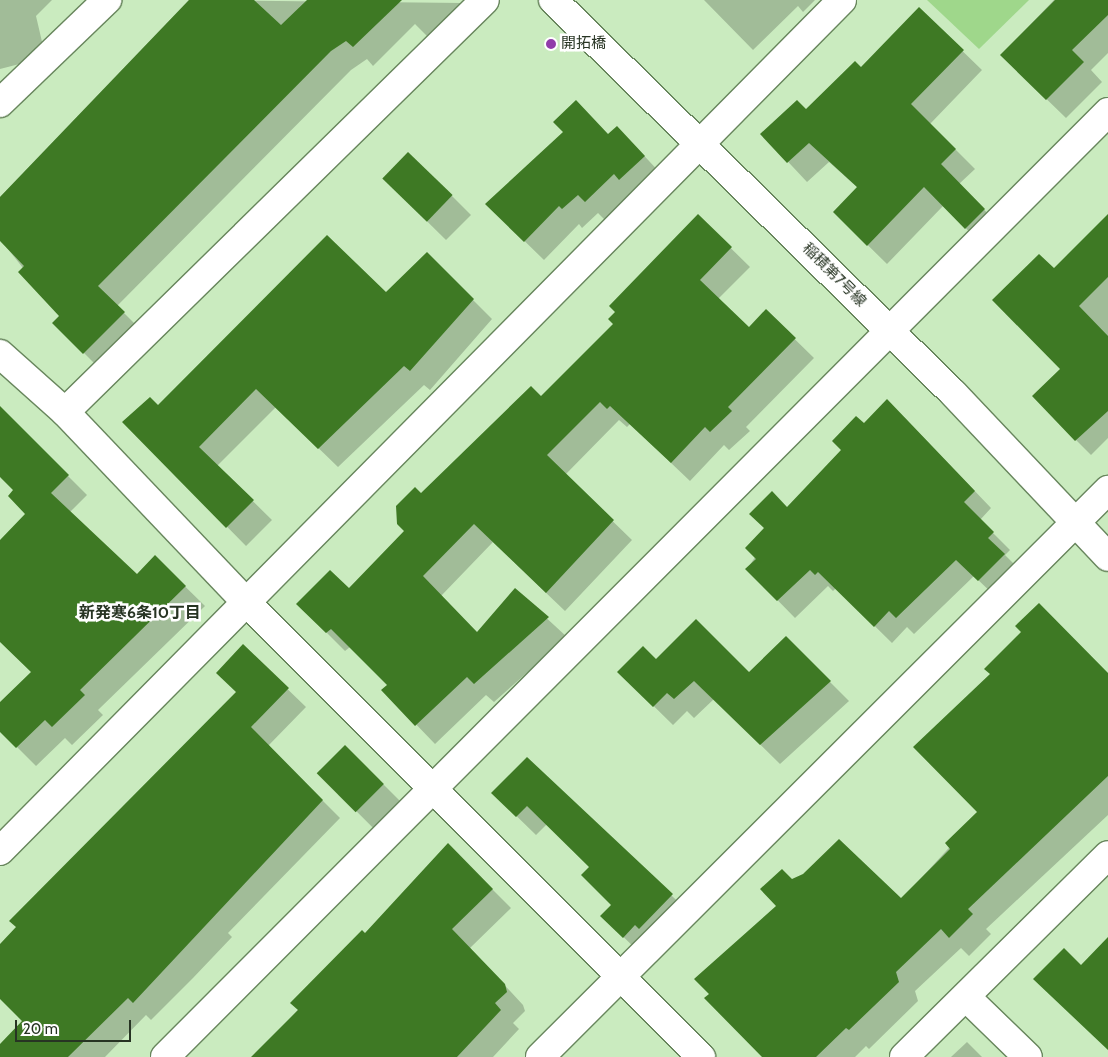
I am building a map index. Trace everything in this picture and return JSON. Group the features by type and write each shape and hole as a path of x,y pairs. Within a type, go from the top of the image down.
{"street":[{"path":"0,103 107,0"},
{"path":"65,412 485,0"},
{"name":"稲積第7号線","path":"553,0 699,141 892,333 1108,557"},
{"path":"0,851 699,141 842,0"},
{"path":"165,1057 892,333 1108,112"},
{"path":"0,354 65,412 245,602 436,788 620,978 700,1057"},
{"path":"540,1057 1108,490"},
{"path":"904,1057 1108,854"},
{"path":"966,997 1028,1057"}],"green space":[{"path":"927,0 1029,0 979,49"}],"building":[{"path":"189,0 254,0 281,25 307,0 402,0 353,47 346,41 331,51 98,286 125,312 83,354 52,323 59,316 18,272 24,266 0,241 0,197"},
{"path":"1055,0 1108,0 1108,15 1072,50 1084,62 1046,100 1000,55"},
{"path":"919,7 964,50 911,104 956,149 941,164 985,209 965,229 924,187 867,246 833,212 857,187 809,143 787,163 760,134 797,100 806,109 855,61 861,67"},
{"path":"576,100 608,134 617,126 645,156 619,180 614,174 585,202 578,195 562,209 559,206 524,242 485,204 563,132 553,122"},
{"path":"408,152 453,195 427,222 382,179"},
{"path":"698,214 732,247 700,280 749,327 766,309 796,338 728,407 732,411 710,432 705,427 671,463 610,406 607,409 600,402 547,455 614,520 546,593 474,524 423,576 477,632 515,588 549,617 474,684 467,677 415,726 381,690 387,685 331,629 326,633 296,604 330,570 349,588 404,531 397,524 396,506 415,487 421,493 531,386 541,396 613,324 608,319 615,312 609,306"},
{"path":"1108,214 1108,277 1079,306 1108,336 1108,411 1075,441 1032,396 1060,369 992,300 1039,254 1054,268"},
{"path":"327,235 386,292 427,252 474,299 410,371 404,366 318,449 256,389 199,447 254,500 226,528 122,422 150,397 158,405"},
{"path":"887,399 975,491 964,502 994,532 988,538 1005,554 978,581 956,560 896,618 889,611 874,627 818,572 815,575 810,570 777,601 745,569 756,559 745,548 764,528 749,514 772,491 787,507 841,450 832,441 856,416 864,423"},
{"path":"0,406 69,475 51,493 137,574 155,555 186,586 80,690 85,695 52,727 45,720 16,748 0,732 0,702 31,672 0,642 0,540 25,514 8,496 13,490 0,477"},
{"path":"1039,603 1108,673 1108,776 968,909 973,914 949,938 941,929 896,972 899,982 849,1030 846,1028 816,1057 762,1057 704,998 709,994 694,979 776,906 760,889 782,869 792,879 803,874 839,839 901,898 950,849 945,843 977,812 913,747 990,674 984,669 1021,632 1015,626"},
{"path":"696,619 749,672 786,636 831,681 760,745 694,681 674,699 667,693 653,707 617,672 643,646 656,659"},
{"path":"243,644 289,688 251,727 323,800 133,1003 128,998 68,1057 0,1057 0,1044 22,1021 0,999 0,944 16,927 9,921 236,692 216,673"},
{"path":"345,745 384,784 356,812 317,773"},
{"path":"527,757 673,894 639,929 635,925 623,938 600,916 611,905 581,875 589,867 527,806 516,817 491,793"},
{"path":"448,843 493,889 452,929 505,984 507,992 495,1003 501,1010 457,1057 251,1057 298,1010 290,1003 362,930 365,933"},
{"path":"1108,937 1108,1050 1033,979 1064,948 1081,965"}],"place":[{"name":"開拓橋","path":"551,44"}],"district":[{"name":"新発寒6条10丁目","path":"140,613"}]}
